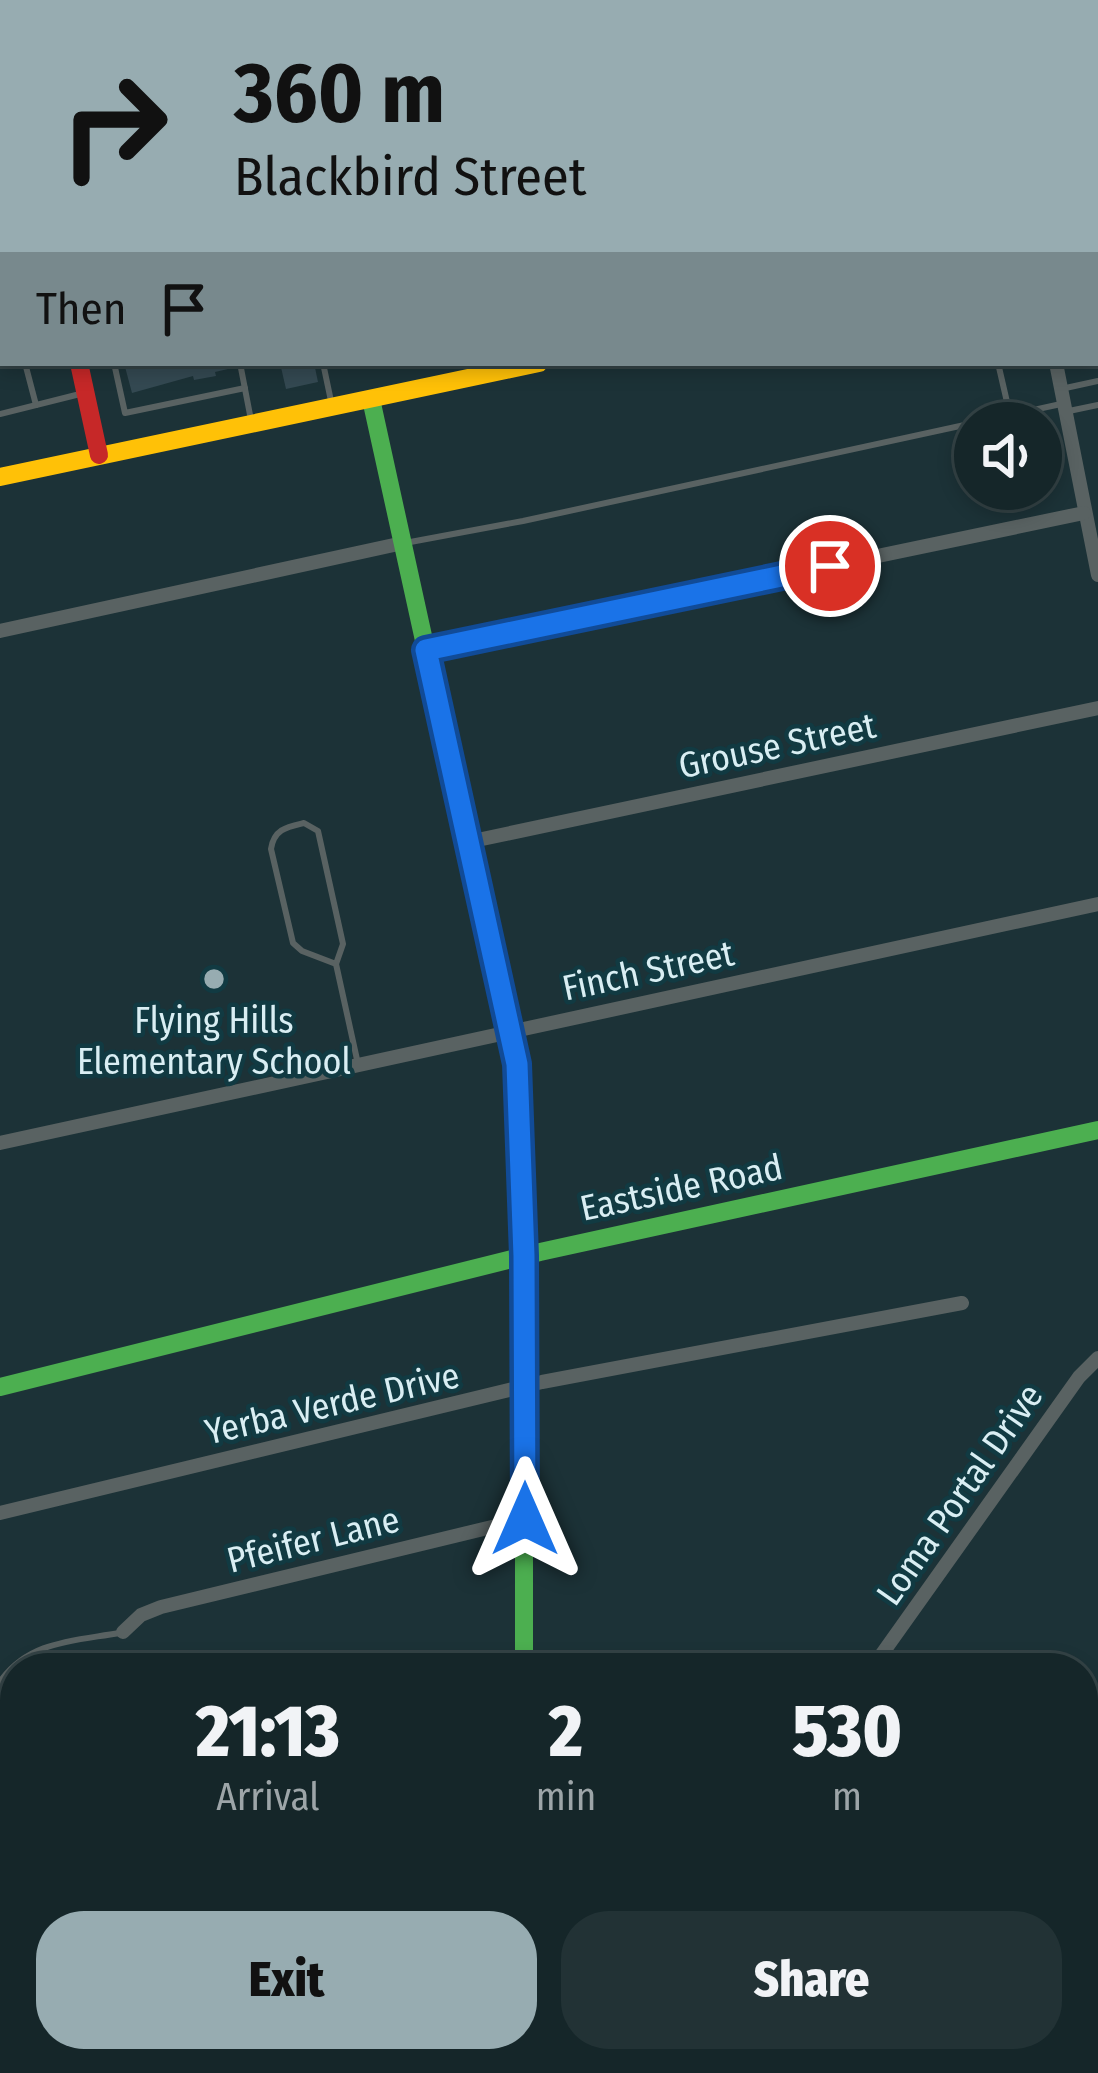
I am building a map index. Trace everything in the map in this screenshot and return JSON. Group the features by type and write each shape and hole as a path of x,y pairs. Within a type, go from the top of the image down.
{"street":[{"path":"80,366 98,455"},
{"path":"0,477 371,399 469,370 509,366"},
{"path":"1057,366 1098,575"},
{"path":"371,399 517,1064 524,1256 524,1653"},
{"path":"426,650 1084,513"},
{"path":"0,632 403,543"},
{"name":"Grouse Street","path":"468,842 1098,708"},
{"name":"Finch Street","path":"0,1143 1098,904"},
{"name":"Eastside Road","path":"0,1387 524,1256 1098,1130"},
{"name":"Yerba Verde Drive","path":"0,1513 524,1387 962,1303"},
{"name":"Loma Portal Drive","path":"883,1653 1079,1377 1098,1358"},
{"name":"Pfeifer Lane","path":"123,1633 141,1615 161,1607 525,1519"}],"lane":[{"path":"26,366 36,405"},
{"path":"115,366 125,413 245,388"},
{"path":"241,366 252,423"},
{"path":"324,366 333,406"},
{"path":"999,366 1007,402"},
{"path":"1060,402 1098,381"},
{"path":"0,414 85,393"},
{"path":"1064,401 1098,405"},
{"path":"403,543 954,427"},
{"path":"337,964 292,943 271,849 274,838 286,827 304,823 318,831 343,944 337,964 358,1064"},
{"path":"30,1653 123,1633"}],"building":[{"path":"125,366 228,366 215,372 216,376 194,380 193,376 132,393"},
{"path":"281,366 315,366 318,382 286,389"}],"traffic: fast":[{"path":"371,399 517,1064 524,1256 524,1653"},
{"path":"0,1387 540,1252 1098,1130"}],"traffic: slow":[{"path":"0,477 525,366"}],"traffic: jam":[{"path":"80,366 99,455"}],"place":[{"name":"Flying Hills Elementary School","path":"214,979"}],"route":[{"path":"525,1519 524,1256 517,1064 426,650 830,566"}]}
